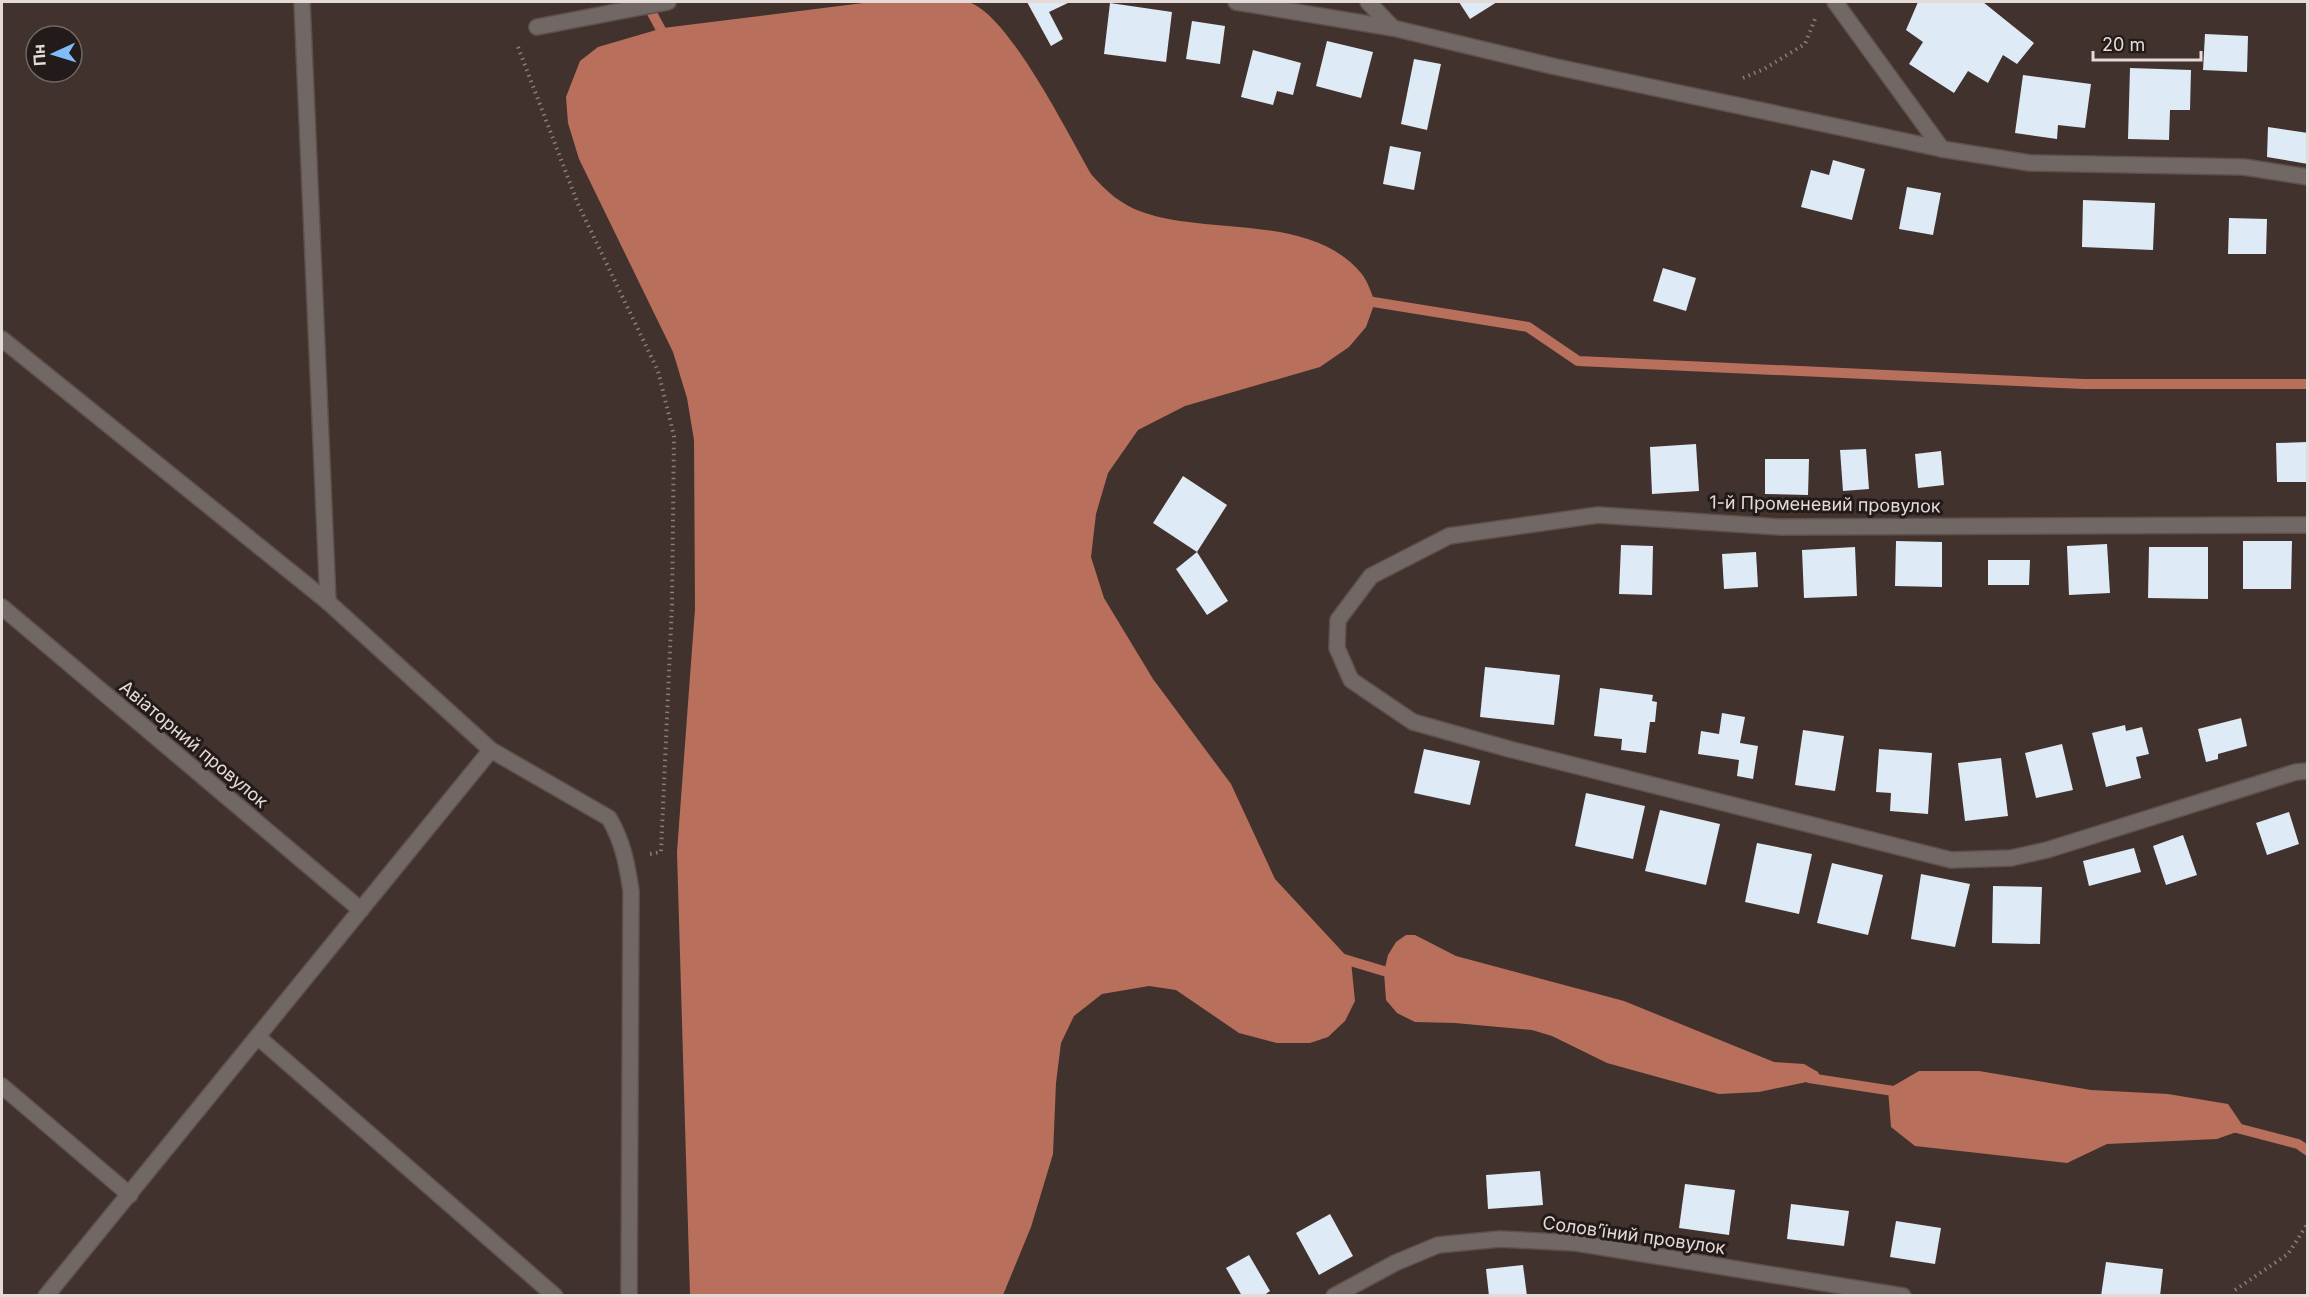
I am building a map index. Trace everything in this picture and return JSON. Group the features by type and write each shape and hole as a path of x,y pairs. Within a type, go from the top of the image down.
{"street":[{"path":"302,2 328,602"},
{"path":"537,27 668,2"},
{"path":"1236,2 1393,28 1552,66 1942,149 2030,163 2244,167 2307,177"},
{"path":"1368,2 1393,28"},
{"path":"1835,2 1942,149"},
{"path":"2,339 328,602 491,750 609,818 620,837 626,856 631,891 629,1296"},
{"name":"1-й Променевий провулок","path":"2307,525 1781,526 1598,515 1449,536 1371,576 1338,620 1337,648 1351,680 1413,722 1509,749 1951,860 2011,858 2047,850 2296,772 2307,771"},
{"name":"Авіаторний провулок","path":"2,607 361,910"},
{"path":"53,1293 491,750"},
{"path":"258,1037 555,1296"},
{"path":"2,1086 130,1195"},
{"name":"Соловʼїний провулок","path":"1334,1296 1395,1263 1438,1245 1500,1239 1576,1243 1903,1296"}],"path":[{"path":"1742,79 1764,69 1805,44 1818,12"},
{"path":"537,27 517,43 578,204 658,371 674,436 672,605 661,852 626,856"},
{"path":"2235,1296 2235,1290 2288,1254 2307,1223"}],"shaded area":[{"path":"871,2 964,2 971,3 987,13 1003,31 1037,80 1091,174 1127,205 1142,212 1169,219 1258,229 1315,242 1340,254 1361,273 1367,283 1375,302 1366,327 1349,347 1320,367 1185,406 1138,430 1108,473 1096,514 1091,557 1104,598 1153,679 1231,784 1275,879 1351,961 1355,1001 1345,1021 1328,1037 1310,1043 1277,1043 1239,1033 1176,990 1149,986 1102,994 1074,1016 1061,1043 1056,1083 1053,1154 1031,1227 1003,1295 690,1295 677,852 695,609 694,440 687,398 673,352 579,159 568,123 566,97 580,61 598,47 663,28"},
{"path":"1406,935 1415,935 1456,956 1624,1001 1774,1062 1804,1064 1818,1072 1821,1079 1759,1092 1719,1094 1607,1063 1552,1036 1532,1030 1415,1022 1397,1013 1386,1000 1384,972 1388,955 1396,942"},
{"path":"1919,1071 1979,1071 2091,1090 2168,1094 2228,1104 2245,1129 2217,1139 2107,1144 2067,1163 1915,1146 1891,1127 1888,1089"}],"building":[{"path":"1027,2 1070,2 1049,12 1063,39 1051,46"},
{"path":"1459,2 1497,2 1470,19"},
{"path":"1918,2 1983,2 2034,43 2017,64 2003,55 1988,83 1968,71 1954,93 1909,64 1923,42 1906,30"},
{"path":"1110,3 1172,12 1166,62 1104,54"},
{"path":"1192,21 1225,26 1220,64 1186,59"},
{"path":"2205,34 2248,36 2247,72 2203,70"},
{"path":"1327,41 1373,52 1361,98 1316,86"},
{"path":"1253,50 1301,63 1293,95 1277,91 1273,105 1241,97"},
{"path":"1414,59 1441,64 1427,130 1401,124"},
{"path":"2130,68 2191,70 2190,110 2170,110 2169,140 2128,139"},
{"path":"2023,75 2091,84 2085,128 2058,125 2057,139 2015,133"},
{"path":"2268,127 2308,133 2308,164 2267,157"},
{"path":"1390,146 1421,152 1414,190 1383,184"},
{"path":"1833,160 1865,169 1852,220 1801,207 1811,170 1829,175"},
{"path":"1907,187 1941,193 1933,235 1899,229"},
{"path":"2083,200 2155,203 2153,250 2082,247"},
{"path":"2229,218 2267,219 2266,254 2228,254"},
{"path":"1663,268 1696,278 1686,311 1653,301"},
{"path":"2308,442 2308,482 2277,482 2276,443"},
{"path":"1696,444 1699,491 1652,494 1650,447"},
{"path":"1866,449 1869,489 1843,491 1840,450"},
{"path":"1941,451 1944,485 1918,488 1915,454"},
{"path":"1765,459 1809,459 1808,495 1765,494"},
{"path":"1183,476 1227,505 1197,552 1153,523"},
{"path":"1896,541 1942,542 1942,587 1895,586"},
{"path":"2243,541 2292,541 2291,589 2243,589"},
{"path":"2107,544 2110,593 2069,595 2067,546"},
{"path":"1621,545 1653,546 1652,595 1619,594"},
{"path":"1855,547 1857,596 1804,598 1802,550"},
{"path":"2149,547 2208,547 2208,599 2148,598"},
{"path":"1197,552 1228,601 1207,615 1176,569"},
{"path":"1756,552 1758,587 1724,589 1722,554"},
{"path":"1988,560 2030,560 2029,585 1988,585"},
{"path":"1485,667 1560,675 1554,725 1480,717"},
{"path":"1600,688 1653,695 1652,701 1657,702 1655,722 1650,722 1646,753 1621,750 1622,739 1594,736"},
{"path":"1722,713 1745,717 1740,743 1758,746 1753,779 1737,776 1739,760 1698,754 1701,731 1719,734"},
{"path":"2241,718 2247,746 2218,754 2218,759 2206,762 2198,729"},
{"path":"2125,725 2126,731 2142,727 2149,754 2136,757 2141,778 2106,787 2092,733"},
{"path":"1803,730 1844,736 1835,791 1795,785"},
{"path":"2062,744 2073,790 2036,798 2025,753"},
{"path":"1424,749 1480,761 1470,805 1414,793"},
{"path":"1879,749 1932,753 1928,814 1890,811 1891,793 1876,792"},
{"path":"2001,758 2008,816 1965,821 1958,763"},
{"path":"1586,793 1645,806 1633,859 1575,846"},
{"path":"1660,810 1720,824 1706,885 1645,871"},
{"path":"2289,812 2299,844 2267,855 2256,823"},
{"path":"2183,835 2197,875 2166,885 2153,846"},
{"path":"1757,843 1812,854 1799,914 1745,902"},
{"path":"2134,848 2141,872 2089,886 2083,861"},
{"path":"1832,863 1883,875 1868,935 1817,923"},
{"path":"1921,874 1970,884 1955,947 1911,939"},
{"path":"1993,886 2042,887 2040,944 1992,943"},
{"path":"1540,1171 1543,1205 1488,1209 1486,1175"},
{"path":"1685,1184 1735,1190 1729,1235 1679,1228"},
{"path":"1791,1204 1849,1211 1844,1246 1787,1239"},
{"path":"1330,1214 1353,1256 1319,1275 1296,1233"},
{"path":"1896,1221 1941,1228 1935,1264 1890,1257"},
{"path":"1249,1255 1270,1291 1263,1296 1242,1296 1226,1268"},
{"path":"2106,1262 2163,1269 2160,1296 2101,1296"},
{"path":"1523,1265 1527,1296 1489,1296 1486,1269"}],"waterway":[{"path":"646,2 667,41"},
{"path":"1361,300 1528,327 1578,361 2084,384 2308,384"},
{"path":"1337,957 1397,975"},
{"path":"1809,1078 1900,1092"},
{"path":"2233,1127 2298,1144 2308,1151"}]}
